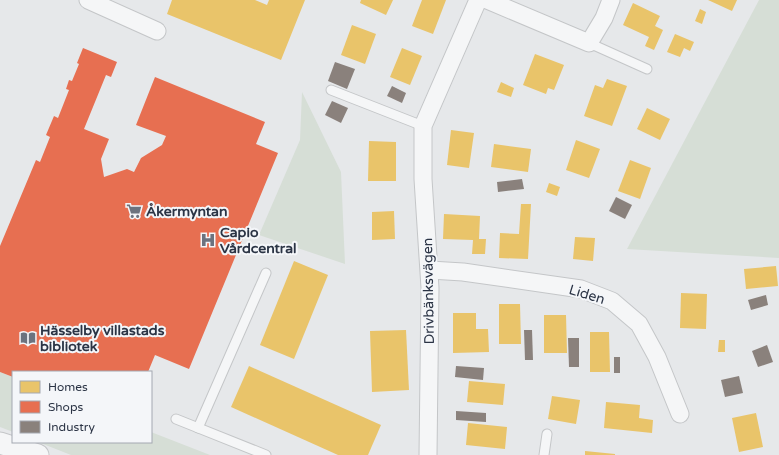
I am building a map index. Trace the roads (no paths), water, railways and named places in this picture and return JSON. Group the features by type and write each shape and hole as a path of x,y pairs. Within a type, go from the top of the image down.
{"street":[{"path":"88,0 157,31"},
{"name":"Drivbänksvägen","path":"428,455 430,270 423,179 423,126 478,0"},
{"path":"487,0 589,43 604,18 611,0"},
{"name":"Liden","path":"430,270 463,272 581,289 612,301 639,324 657,357 680,414"},
{"path":"0,443 38,455"}],"lane":[{"path":"589,43 647,69"},
{"path":"331,90 423,126"},
{"path":"198,428 266,273"},
{"path":"176,419 266,455"},
{"path":"544,455 547,434"}],"place":[{"name":"Åkermyntan","path":"134,211"},
{"name":"Capio Vårdcentral","path":"208,240"},
{"name":"Hässelby villastads bibliotek","path":"28,338"}]}
